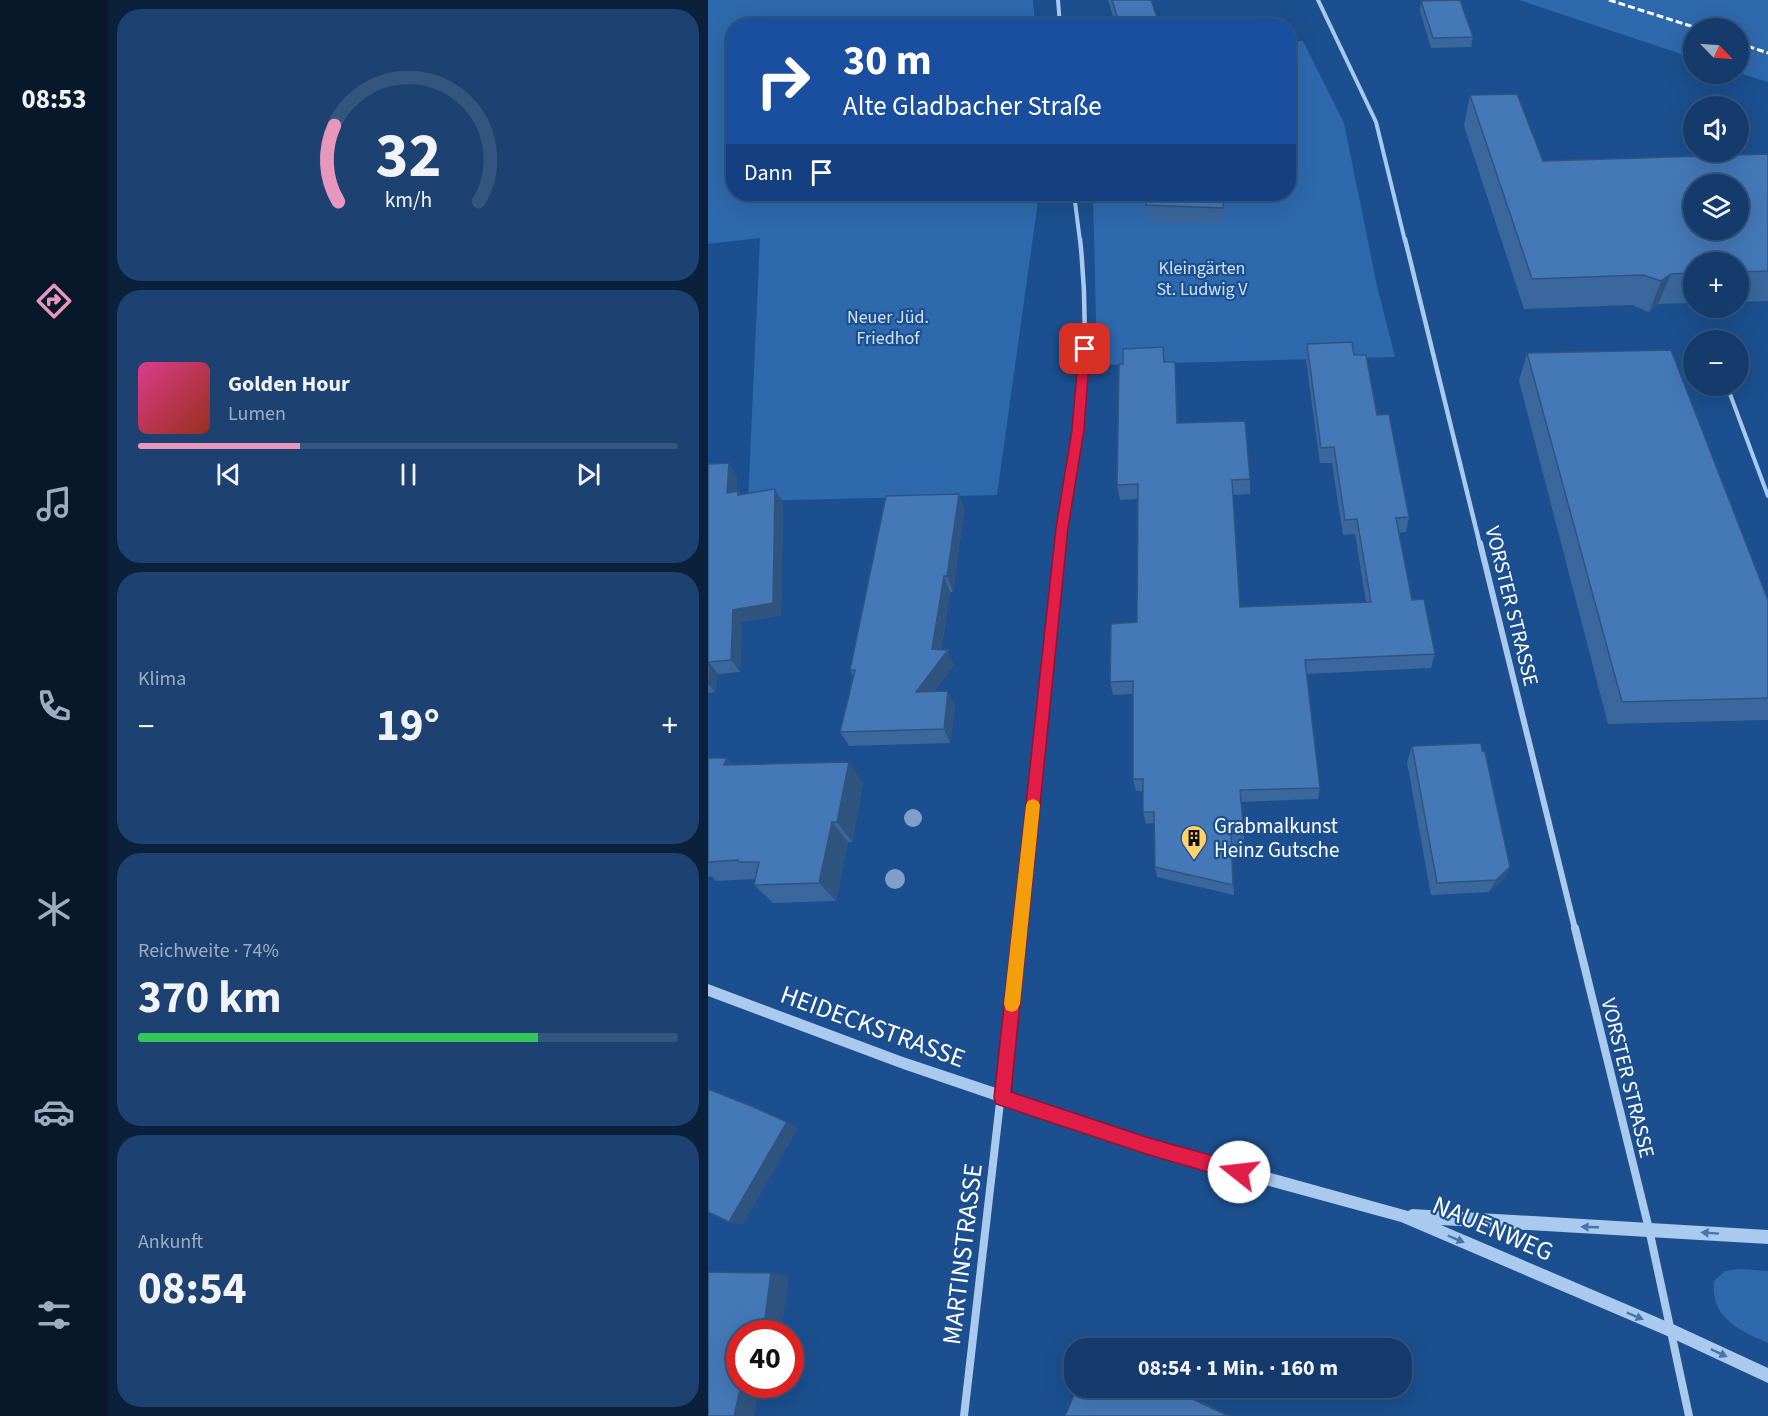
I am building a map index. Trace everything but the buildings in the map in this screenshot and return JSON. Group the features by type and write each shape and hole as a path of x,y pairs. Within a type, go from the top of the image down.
{"street":[{"path":"1058,0 1059,18"},
{"name":"VORSTER STRASSE","path":"1318,0 1376,122 1648,1229 1689,1416"},
{"name":"MARTINSTRASSE","path":"964,1416 1002,1098 1061,540 1078,430 1084,361 1084,276 1075,201"},
{"name":"HEIDECKSTRASSE","path":"708,990 1002,1098 1149,1146 1402,1215"},
{"name":"NAUENWEG","path":"1402,1215 1768,1237"},
{"name":"NAUENWEG","path":"1402,1215 1670,1330 1768,1376"}],"lane":[{"path":"1731,396 1768,496"}],"green space":[{"name":"Neuer Jüd. Friedhof","path":"708,0 1033,0 1034,18 726,18 726,201 1038,201 997,495 748,501 760,238 708,244"},
{"path":"1519,0 1768,0 1768,82 1749,76 1749,18 1683,18 1683,55"},
{"name":"Kleingärten St. Ludwig V","path":"1303,41 1344,123 1377,286 1395,357 1097,365 1093,201 1296,201 1296,42"},
{"path":"1740,1269 1768,1271 1768,1343 1729,1321 1717,1304 1714,1281 1725,1271"}],"railway":[{"path":"1609,0 1683,24"},
{"path":"1749,47 1768,53"}],"slow traffic":[{"path":"1012,1004 1033,805"}],"place":[{"name":"Grabmalkunst Heinz Gutsche","path":"1194,861"}],"route":[{"path":"1085,349 1078,430 1062,528 1002,1098 1149,1146 1239,1172"}]}
